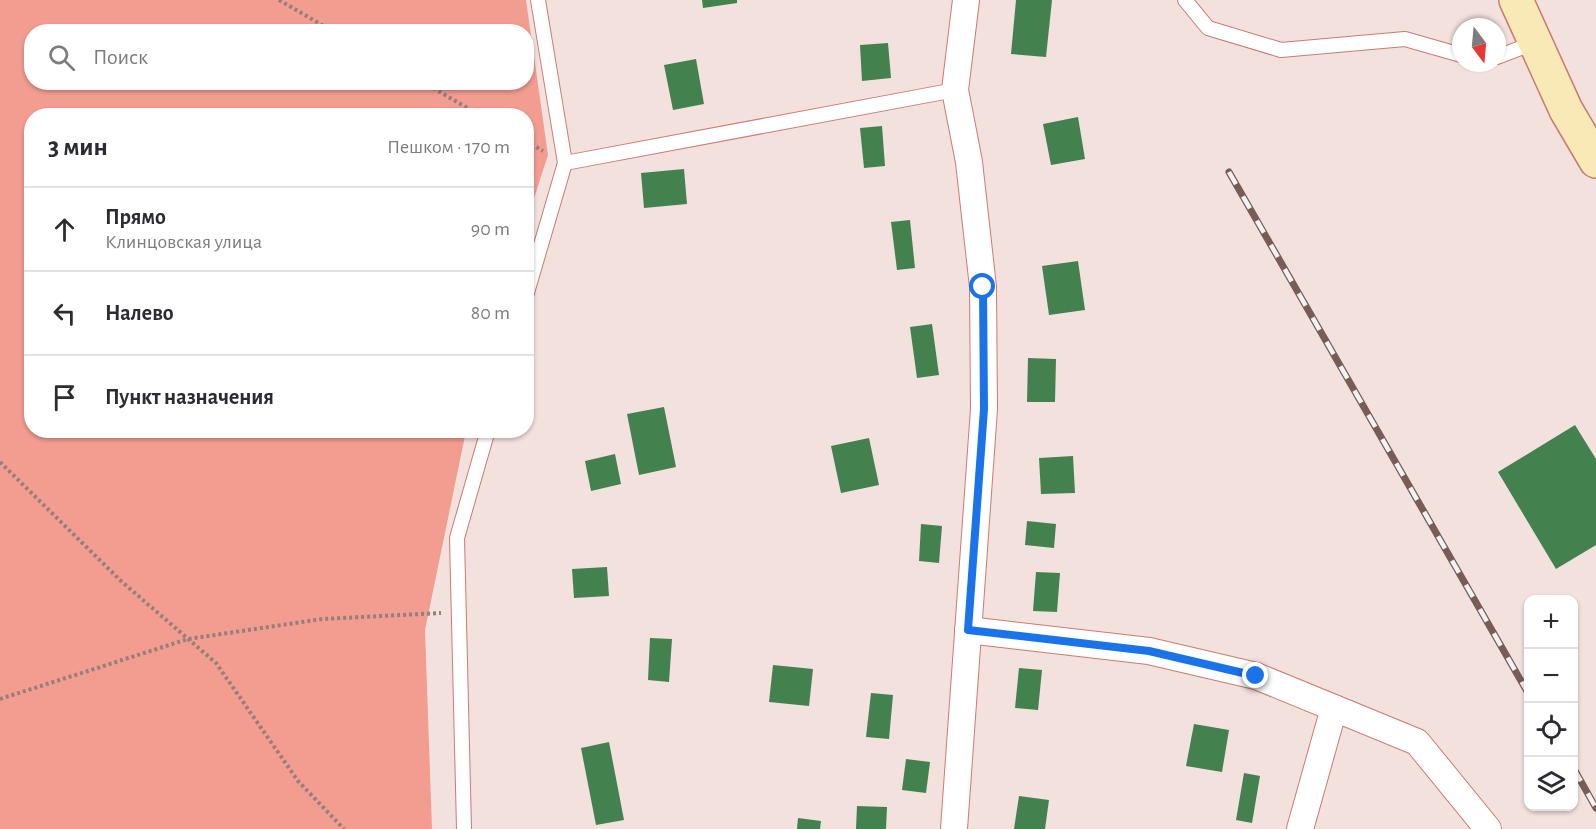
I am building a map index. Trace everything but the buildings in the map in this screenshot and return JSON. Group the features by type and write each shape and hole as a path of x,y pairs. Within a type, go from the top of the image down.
{"street":[{"path":"954,829 984,409 983,287 969,162 955,90 966,0"},
{"path":"1516,0 1566,110 1596,161"},
{"path":"968,630 1149,651 1256,676 1417,742 1488,829"},
{"path":"1300,829 1334,708"}],"lane":[{"path":"534,269 565,163 538,0"},
{"path":"1185,0 1208,28 1281,50 1405,39 1452,52"},
{"path":"1506,54 1534,43"},
{"path":"565,163 955,90"},
{"path":"464,829 457,538 486,438"}],"path":[{"path":"279,0 320,24"},
{"path":"437,90 467,108"},
{"path":"0,462 122,581 216,663 298,781 344,829"},
{"path":"0,699 188,639 322,619 459,613"}],"shaded area":[{"path":"0,0 526,0 529,24 24,24 24,90 534,90 534,56 548,155 534,198 534,108 24,108 24,438 465,438 425,630 432,829 0,829"}],"railway":[{"path":"1229,172 1524,686"},
{"path":"1578,776 1596,808"}],"route":[{"path":"983,287 984,409 968,630 1149,651 1256,676"}]}
